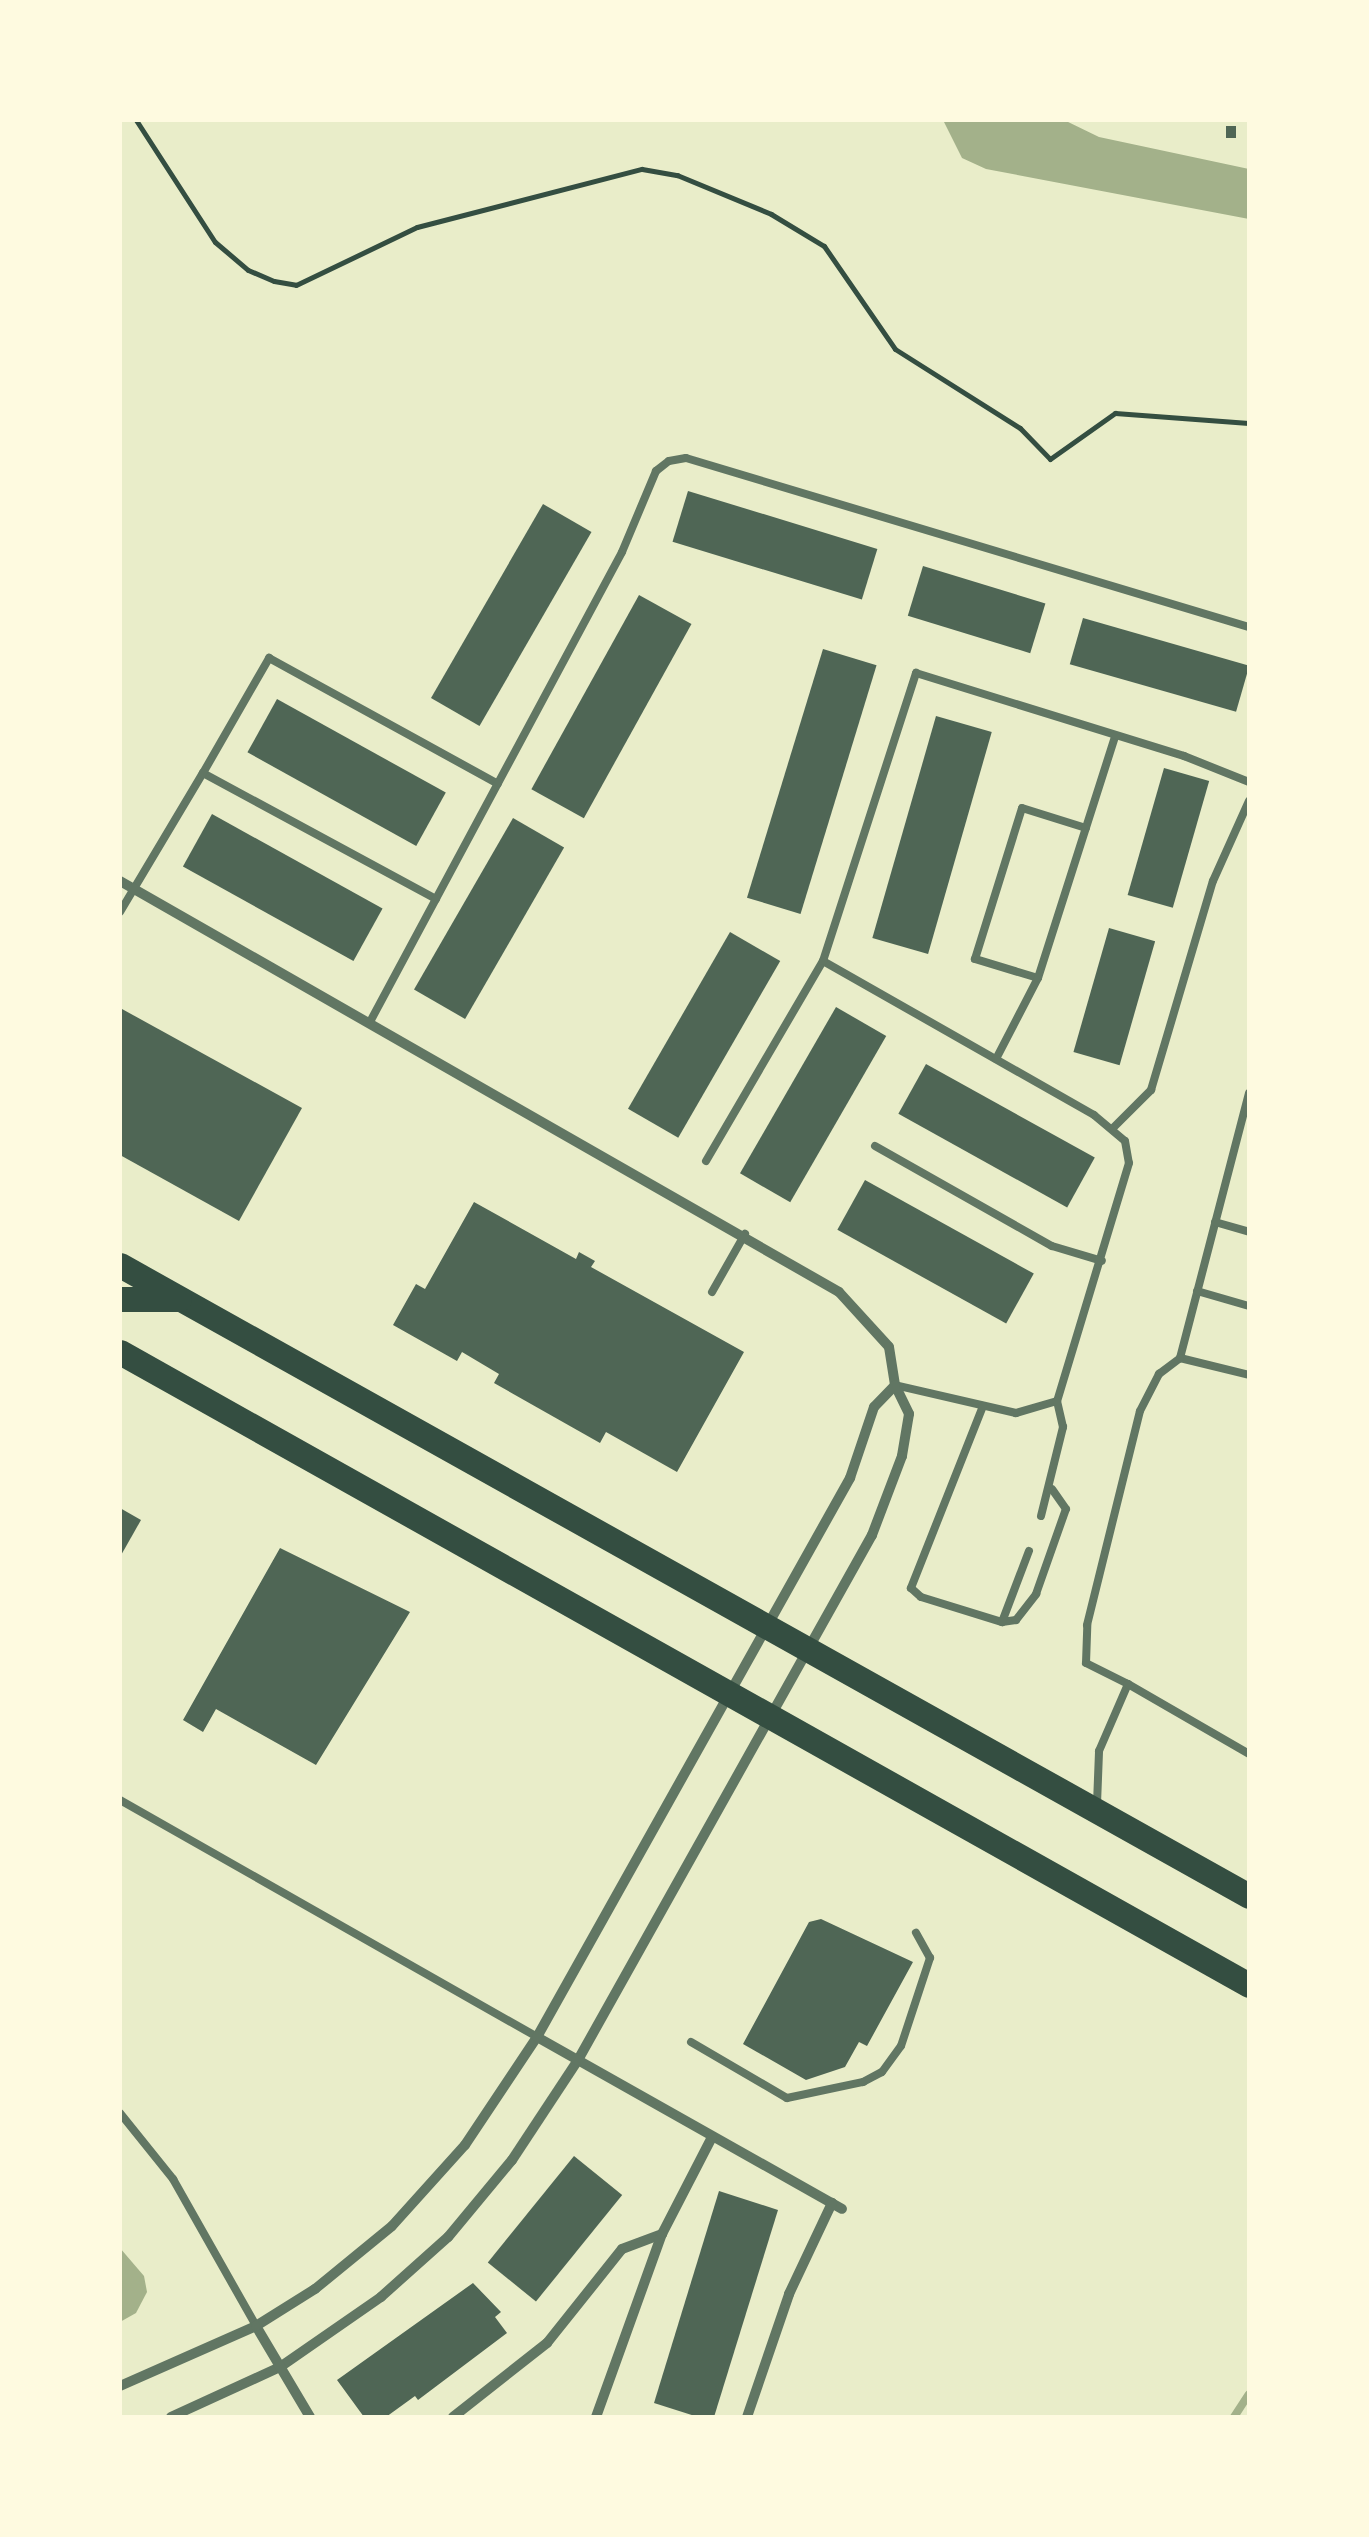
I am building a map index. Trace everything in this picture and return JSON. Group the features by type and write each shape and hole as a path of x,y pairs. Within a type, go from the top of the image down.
{"main road":[{"path":"120,1265 1249,1896"},
{"path":"120,1299 179,1298"},
{"path":"120,1352 1249,1985"}],"street":[{"path":"120,881 136,884 839,1292 871,1322 889,1347 895,1385 909,1414 890,1495 578,2060 512,2160 448,2237 382,2298 280,2367 171,2417"},
{"path":"120,2386 256,2326 392,2226 466,2145 538,2036 850,1478 874,1408 895,1385"},
{"path":"538,2036 837,2206 789,2294 747,2417"},
{"path":"596,2417 662,2234 712,2137"},
{"path":"452,2417 466,2413 547,2342 622,2250 662,2234"},
{"path":"256,2326 310,2417"}],"lane":[{"path":"372,1020 622,552 656,470 669,461 686,458 1249,627"},
{"path":"120,912 269,658 498,784"},
{"path":"706,1162 823,961 916,673 1249,782"},
{"path":"996,1060 1038,978 1115,736"},
{"path":"203,773 436,899"},
{"path":"1112,1128 1152,1090 1213,881 1249,801"},
{"path":"1038,978 975,959 1022,808 1086,828"},
{"path":"823,961 1112,1128 1125,1141 1129,1162 1058,1401 1063,1427 1052,1489 1041,1516"},
{"path":"1249,1093 1180,1358 1159,1374 1140,1410 1087,1625 1086,1663 1249,1754"},
{"path":"874,1146 1052,1246 1102,1261"},
{"path":"1235,1153 1249,1157"},
{"path":"1215,1222 1249,1232"},
{"path":"712,1292 745,1234"},
{"path":"1197,1290 1249,1306"},
{"path":"1180,1358 1249,1374"},
{"path":"895,1385 1016,1413 1058,1401"},
{"path":"983,1406 911,1588 921,1597 1002,1622 1024,1614 1044,1574 1066,1509 1052,1489"},
{"path":"1002,1622 1028,1551"},
{"path":"1097,1813 1099,1751 1128,1684"},
{"path":"120,1800 538,2036"},
{"path":"691,2042 787,2098 863,2082 882,2072 900,2046 930,1958 916,1934"},
{"path":"120,2112 173,2179 256,2326"}],"path":[{"path":"136,120 215,242 248,270 274,281 296,285 417,228 642,169 677,175 770,214 824,246 895,349 1020,428 1050,459 1115,413 1249,423"}],"shaded area":[{"path":"943,120 1064,120 1099,137 1249,169 1249,219 986,169 962,158"},
{"path":"120,2248 144,2276 147,2292 136,2313 120,2322"}],"building":[{"path":"1226,126 1236,126 1236,138 1226,138"},
{"path":"688,491 877,549 862,600 673,542"},
{"path":"543,504 591,532 479,726 431,698"},
{"path":"923,566 1045,603 1030,653 908,616"},
{"path":"639,595 691,624 584,818 531,789"},
{"path":"1083,618 1249,666 1236,712 1070,664"},
{"path":"823,649 877,665 801,914 747,898"},
{"path":"277,699 446,793 416,846 247,752"},
{"path":"936,716 992,732 928,954 872,938"},
{"path":"1164,768 1209,781 1173,908 1128,895"},
{"path":"212,814 383,909 353,961 183,866"},
{"path":"513,818 564,847 465,1019 414,989"},
{"path":"1109,928 1155,941 1120,1065 1073,1052"},
{"path":"730,932 780,961 678,1138 628,1109"},
{"path":"836,1007 886,1036 790,1202 740,1173"},
{"path":"122,1009 302,1108 239,1221 120,1155"},
{"path":"926,1064 1095,1158 1067,1207 898,1114"},
{"path":"865,1180 1034,1274 1006,1323 837,1230"},
{"path":"474,1202 576,1259 579,1252 595,1261 591,1267 744,1352 677,1472 606,1432 600,1443 494,1383 499,1374 462,1352 457,1361 393,1325 416,1284 425,1289"},
{"path":"120,1508 141,1520 120,1557"},
{"path":"280,1548 410,1612 316,1765 216,1709 203,1732 183,1720"},
{"path":"821,1919 913,1962 867,2046 859,2042 845,2067 806,2080 743,2044 809,1922"},
{"path":"574,2156 622,2195 536,2301 488,2262"},
{"path":"719,2191 778,2210 714,2417 698,2417 654,2403"},
{"path":"473,2283 501,2312 495,2317 507,2333 418,2400 415,2396 386,2417 364,2417 337,2380"}],"waterway":[{"path":"1234,2417 1249,2394"}]}
